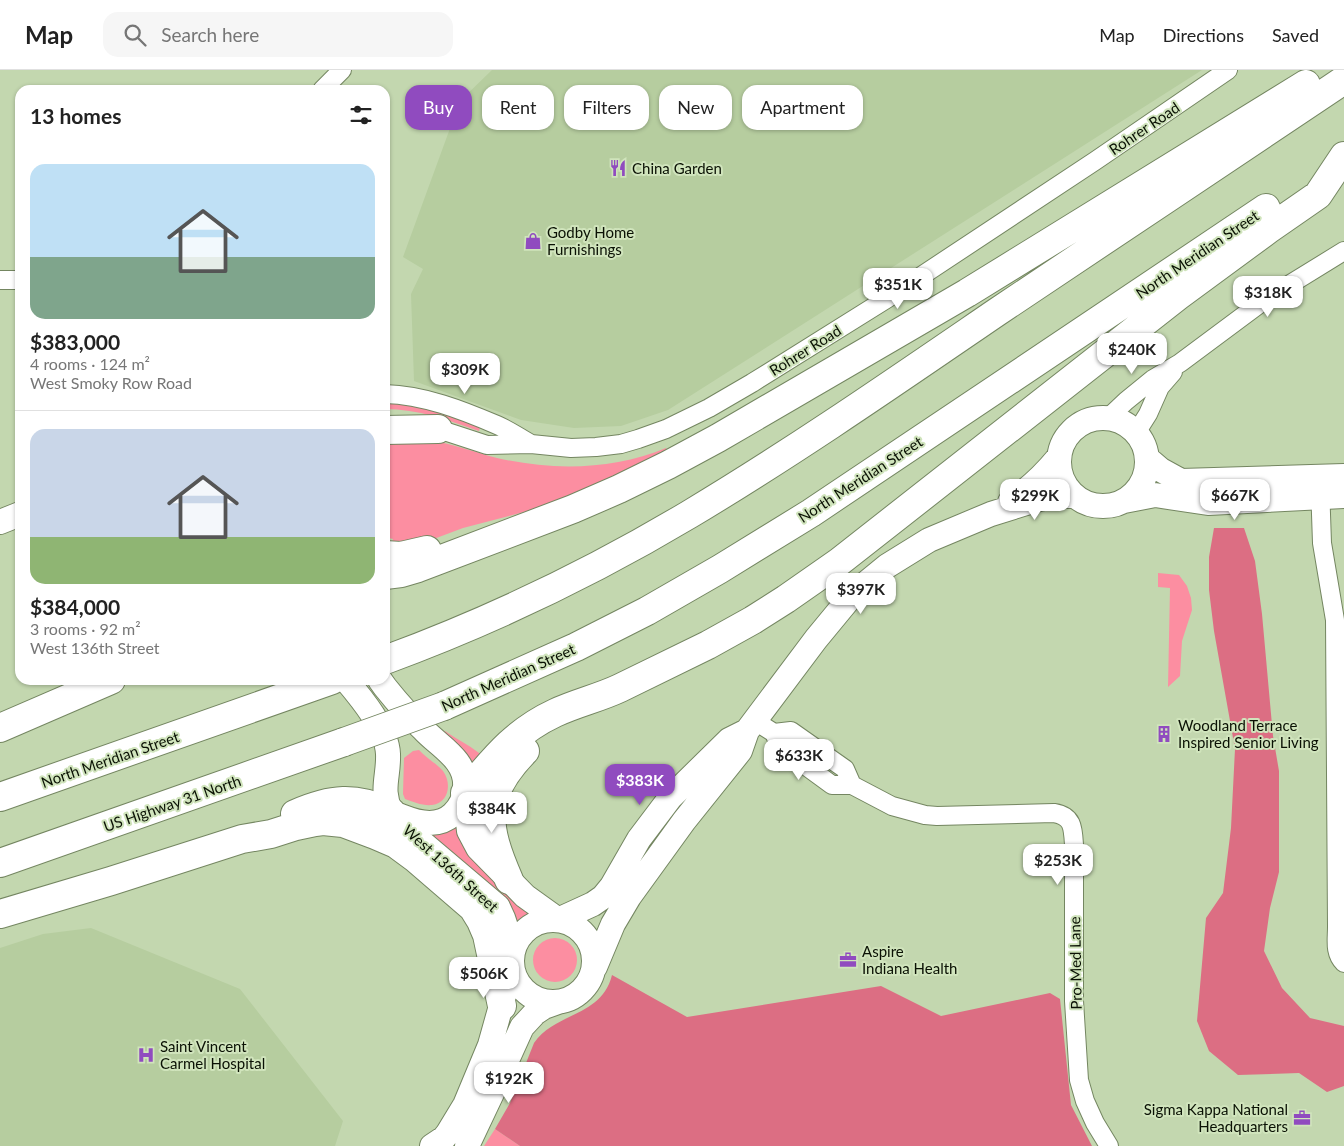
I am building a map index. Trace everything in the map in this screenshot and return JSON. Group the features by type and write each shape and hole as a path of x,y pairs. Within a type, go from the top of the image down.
{"highway":[{"path":"390,574 412,570 595,500 642,479 704,446 967,293 1329,70"},
{"path":"396,656 516,606 608,561 689,515 793,450 1344,80"},
{"path":"465,794 498,753 531,727 571,706 608,693 683,658 786,599 839,562 1178,296 1318,195 1344,156"},
{"name":"North Meridian Street","path":"344,742 444,706 576,647 647,611 720,569 819,507 1344,156"},
{"path":"390,430 438,429"},
{"path":"390,555 401,556 428,550 480,544"},
{"path":"0,728 96,685"},
{"name":"North Meridian Street","path":"0,797 317,685"},
{"path":"509,880 496,848 491,825 492,805 500,782 515,762 534,742 608,693"},
{"name":"US Highway 31 North","path":"0,863 344,742"},
{"path":"242,839 268,825 312,806 326,803 341,801 364,802 391,812"},
{"path":"0,914 242,839 323,821 343,823 396,844 464,900 477,914 487,935 502,1006"}],"street":[{"path":"327,85 342,70"},
{"name":"Rohrer Road","path":"390,417 412,420 487,445 531,444 581,448 621,444 658,433 709,408 752,383 888,298 1095,161 1228,70"},
{"path":"1108,418 1153,379 1179,364 1266,299 1344,251"},
{"path":"0,280 15,280"},
{"path":"1136,433 1148,414 1160,387 1179,364"},
{"name":"Rohrer Road","path":"390,394 412,396 447,406 498,425 531,444"},
{"path":"1124,501 1142,483 1146,470 1147,458 1142,440 1128,425 1119,420 1094,418 1080,423 1069,432 1061,444 1058,458 1059,472 1065,485 1074,496 1086,503 1098,506 1111,505 1155,495 1208,503 1320,487 1344,476"},
{"path":"991,514 1022,494 1044,476 1058,458"},
{"path":"1147,458 1161,470 1181,481 1320,487 1344,496"},
{"path":"1320,487 1322,543 1335,620 1340,928 1337,952 1339,958 1344,963"},
{"path":"467,1146 522,1026 544,1007 569,1000 586,987 592,977 613,924 629,897 684,821 759,728 816,639 849,599 887,566 929,540 991,514 1040,499 1056,496 1074,496"},
{"path":"0,522 15,516"},
{"path":"350,685 370,711 386,742 388,756 385,793 391,812 421,823 437,823 454,813 460,806 465,794"},
{"name":"West 136th Street","path":"384,685 424,731 457,761 465,776 468,824 472,838 478,848 534,904 558,920"},
{"path":"558,920 593,904 603,896 612,886 639,839 670,798 729,740 759,728"},
{"name":"Pro-Med Lane","path":"759,728 780,747 832,785 852,785 892,806 925,815 964,816 1054,813 1068,818 1074,833 1074,1001 1079,1080 1085,1101 1109,1146"},
{"name":"West 136th Street","path":"391,812 406,829 498,907 509,933 512,959"},
{"path":"432,1146 444,1138 465,1105 490,1045 502,1006 516,943 523,933 533,925 544,920 558,920 576,926 585,933 593,949 595,967"},
{"path":"512,959 513,973 518,983 526,992 546,1002 558,1002"}],"shaded area":[{"path":"492,70 1202,70 668,410 621,426 574,428 521,420 414,381 411,294 423,269 403,257 449,130 472,130 472,89"},
{"path":"390,402 434,410 480,427 479,431 444,419 390,409"},
{"path":"390,439 436,441 497,458 540,465 561,466 604,464 625,461 666,448 667,451 625,473 539,508 463,528 431,540 391,548 393,539 390,538"},
{"path":"1214,528 1244,528 1255,561 1262,614 1273,736 1279,771 1279,872 1270,908 1264,951 1282,988 1310,1018 1344,1026 1344,1086 1327,1092 1299,1073 1238,1075 1209,1051 1197,1021 1206,918 1223,893 1231,828 1235,749 1214,631 1209,590 1209,557"},
{"path":"1158,573 1179,575 1187,586 1191,598 1192,610 1182,641 1180,676 1168,687 1170,588 1158,587"},
{"path":"445,731 485,758 474,767 465,752 443,734"},
{"path":"419,750 440,768 446,776 448,787 445,797 442,801 432,805 418,804 405,799 403,794 404,758 413,751"},
{"path":"454,828 534,918 518,928 431,836"},
{"name":"Saint Vincent Carmel Hospital","path":"91,928 240,989 343,1121 335,1146 0,1146 0,948 43,934"},
{"path":"551,938 559,938 571,944 577,960 571,976 559,982 551,982 539,976 533,964 533,956 539,944"},
{"path":"612,975 687,1017 881,986 941,1016 1050,993 1060,999 1071,1105 1092,1146 520,1146 495,1129 510,1103 534,1043 554,1025 599,999 607,989"},
{"path":"495,1129 520,1146 484,1146"}],"place":[{"name":"China Garden","path":"618,168"},
{"name":"Godby Home Furnishings","path":"533,241"},
{"name":"Woodland Terrace Inspired Senior Living","path":"1164,734"},
{"name":"Aspire Indiana Health","path":"848,960"},
{"name":"Saint Vincent Carmel Hospital","path":"146,1055"},
{"name":"Sigma Kappa National Headquarters","path":"1302,1118"}]}
